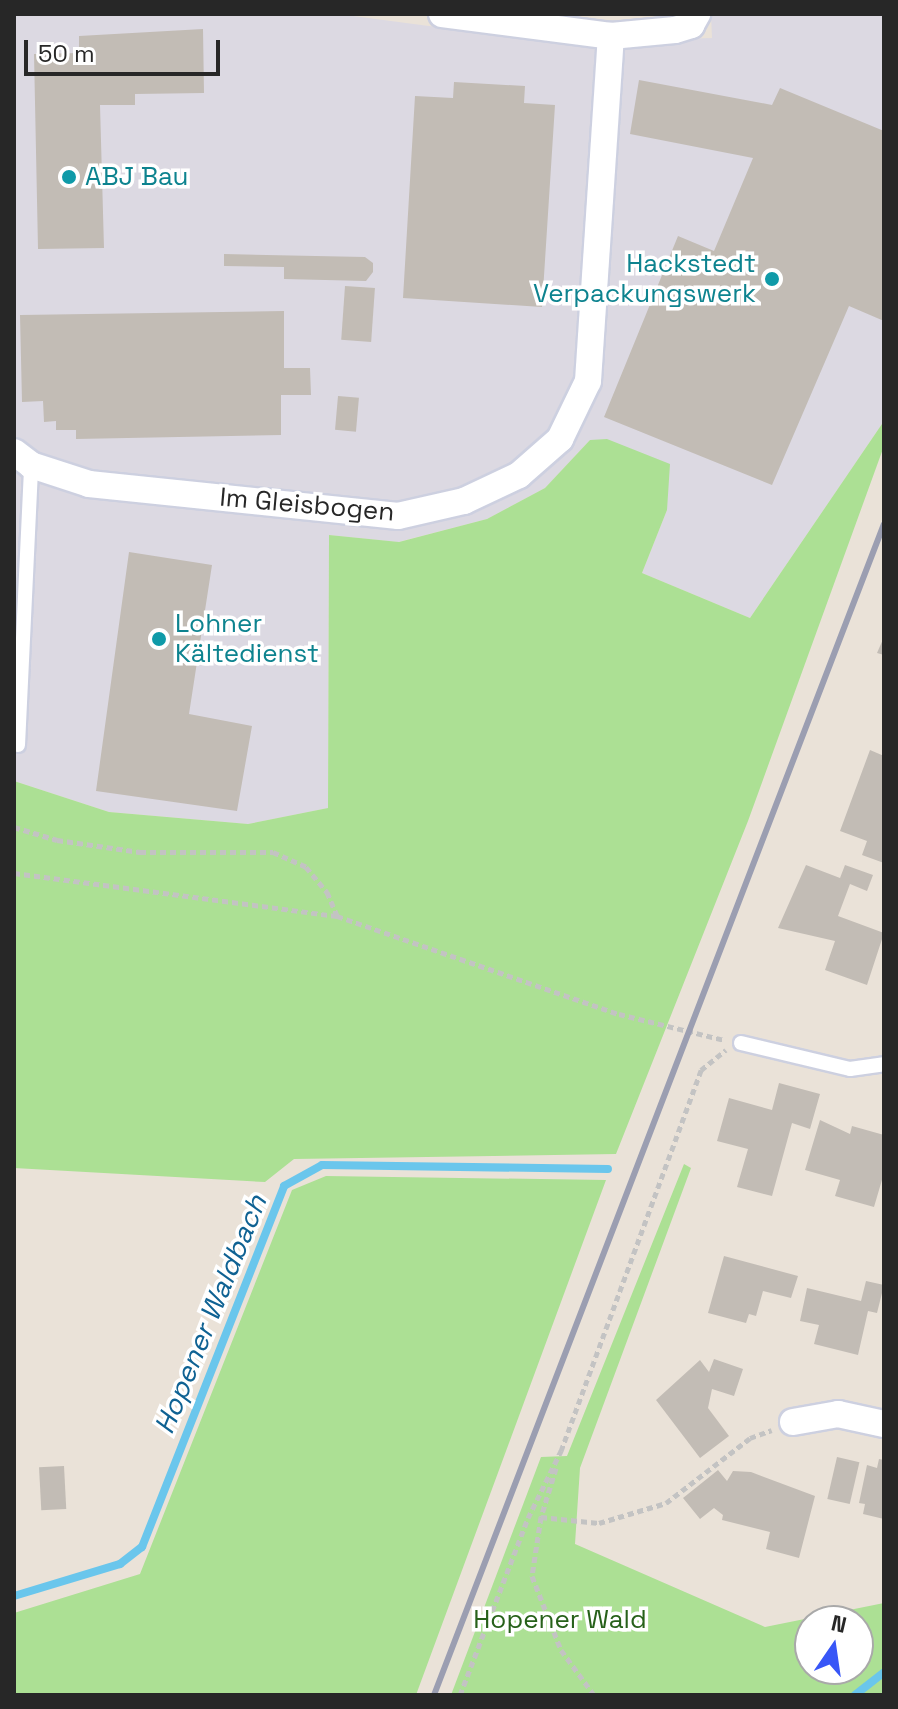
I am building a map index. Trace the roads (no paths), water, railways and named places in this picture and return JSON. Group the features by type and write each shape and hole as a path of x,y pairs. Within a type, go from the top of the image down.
{"street":[{"path":"442,14 611,36 675,30 691,25 697,14"},
{"name":"Im Gleisbogen","path":"23,459 89,484 398,516 464,501 519,475 560,439 588,381 611,36"},
{"path":"793,1422 838,1414 884,1424"}],"lane":[{"path":"18,745 23,459"},
{"path":"741,1043 850,1069 884,1064"}],"waterway":[{"name":"Hopener Waldbach","path":"14,1596 120,1564 142,1547 284,1186 322,1165 608,1169"},
{"path":"855,1695 884,1672"}],"railway":[{"path":"434,1695 884,524"}],"place":[{"name":"ABJ Bau","path":"69,177"},
{"name":"Hackstedt Verpackungswerk","path":"772,279"},
{"name":"Lohner Kältedienst","path":"159,639"}],"park label":[{"name":"Hopener Wald","path":"560,1620"}]}
